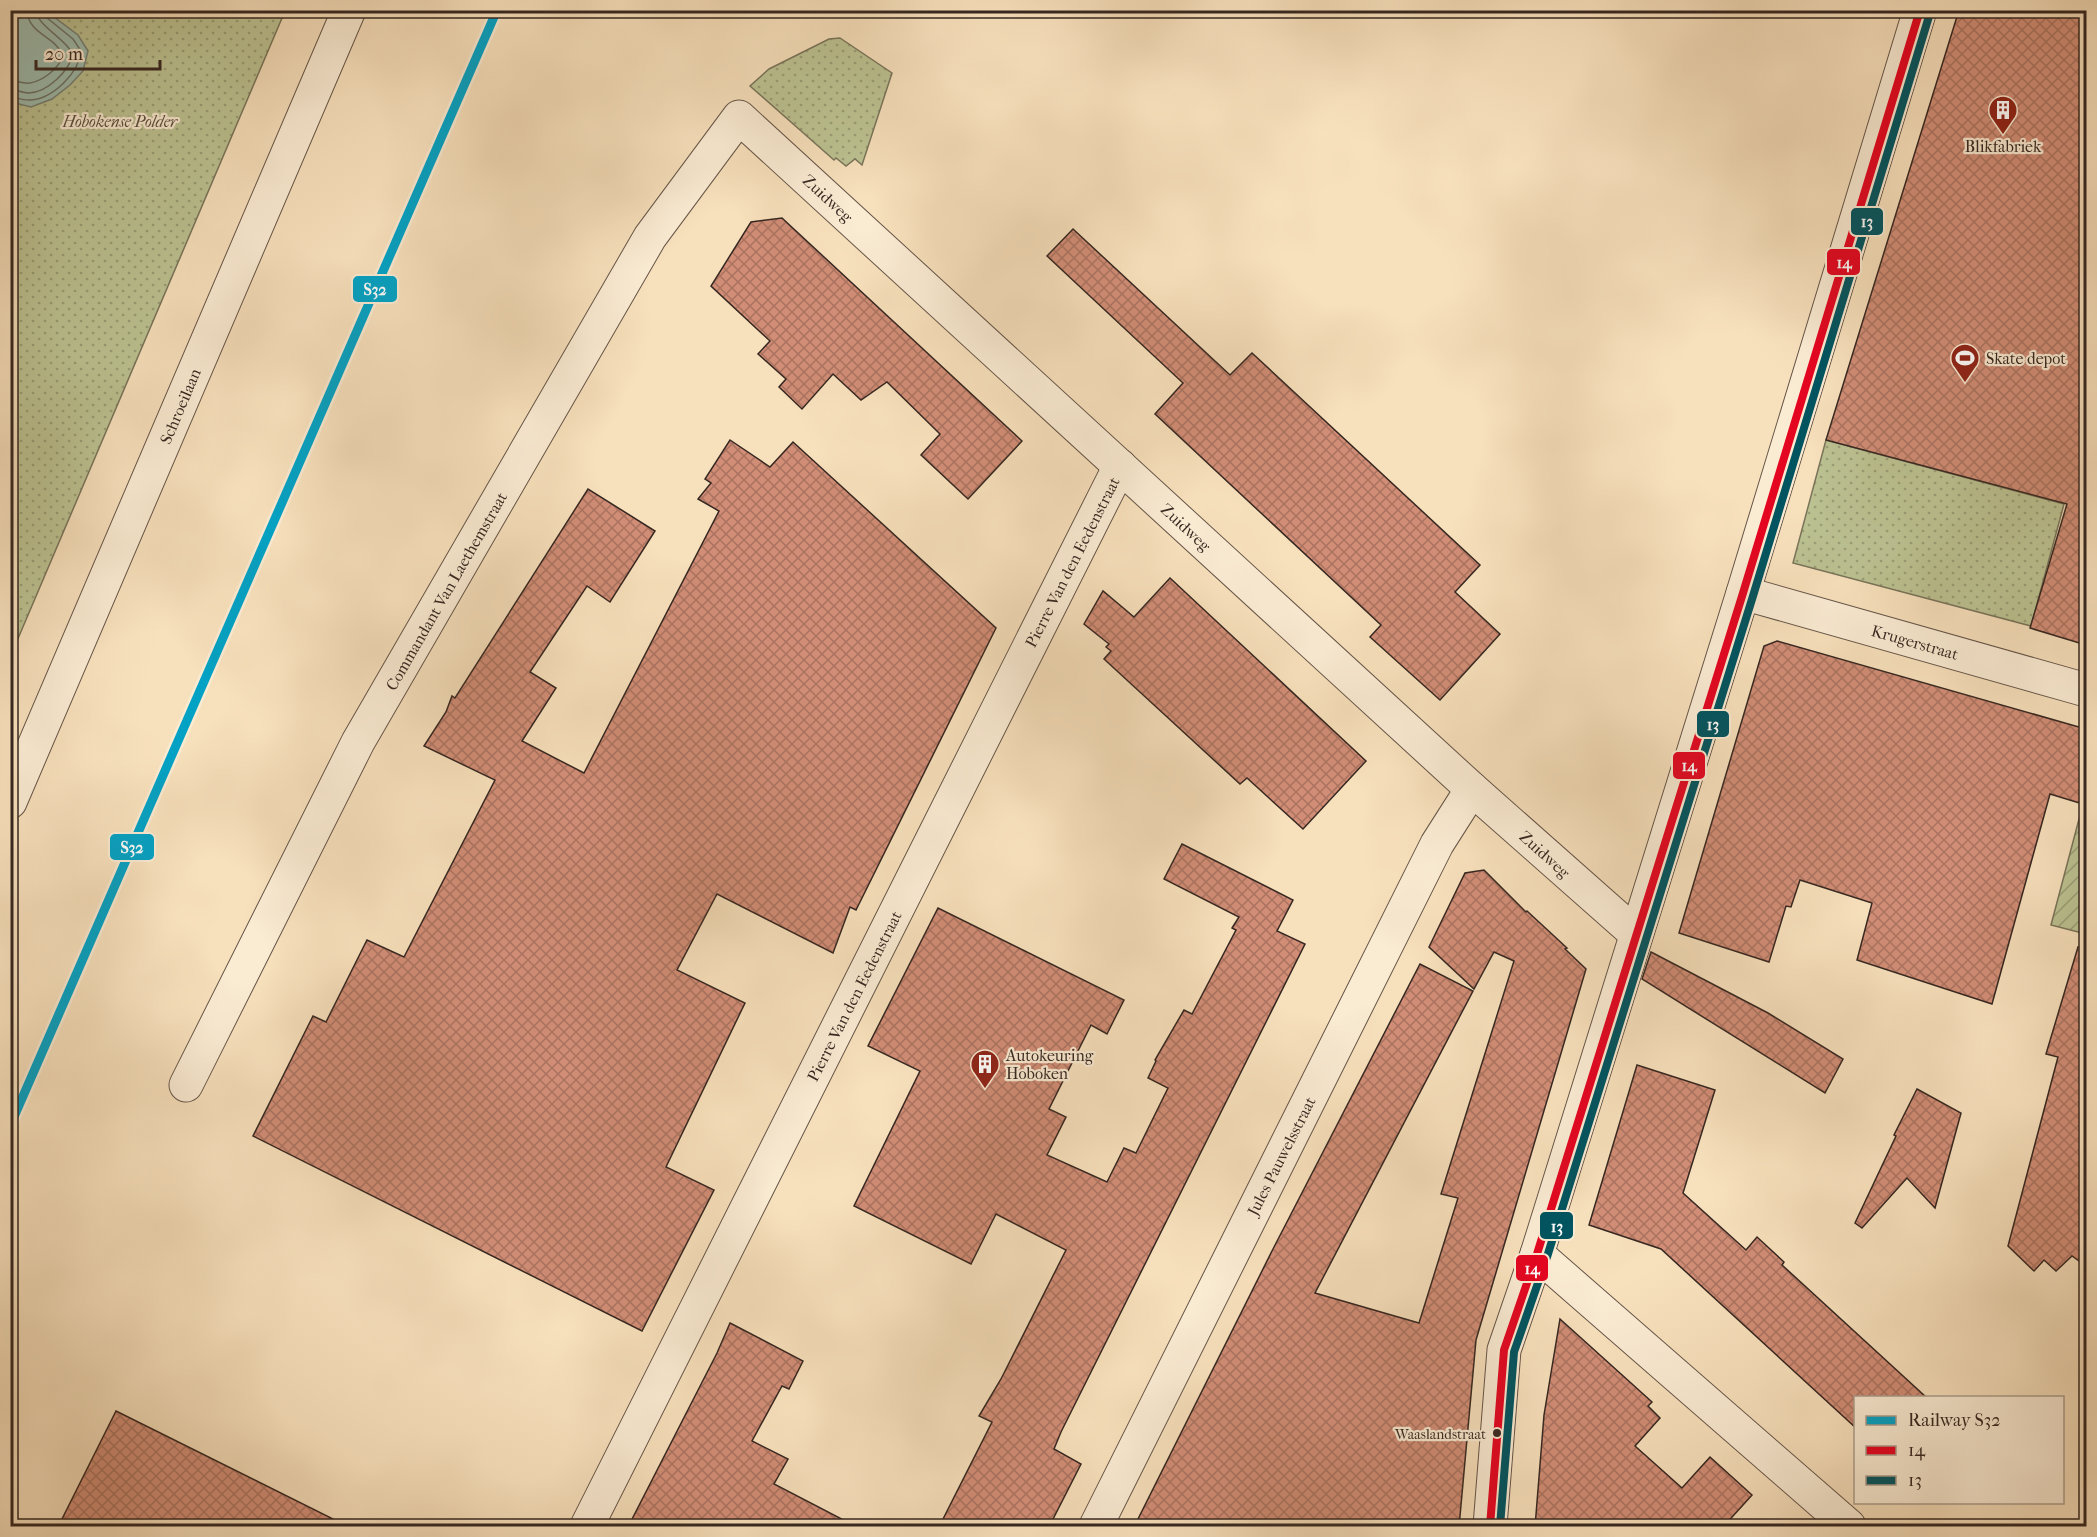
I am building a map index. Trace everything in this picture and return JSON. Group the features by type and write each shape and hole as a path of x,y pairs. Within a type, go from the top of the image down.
{"street":[{"name":"Schroeilaan","path":"10,802 349,10"},
{"path":"1490,1527 1504,1350 1537,1254 1743,593 1920,10"},
{"name":"Zuidweg","path":"739,117 1472,789 1636,934"},
{"name":"Commandant Van Laethemstraat","path":"186,1085 358,742 650,237 739,117"},
{"name":"Pierre Van den Eedenstraat","path":"587,1527 1120,466"},
{"name":"Krugerstraat","path":"1743,593 2086,690"},
{"name":"Jules Pauwelsstraat","path":"1096,1527 1437,844 1472,789"},
{"path":"1537,1254 1849,1527"}],"green space":[{"name":"Hobokense Polder","path":"11,11 285,11 11,655"},
{"path":"840,38 892,73 862,165 855,159 846,166 836,158 834,160 750,86 769,69 829,39"},
{"path":"1826,440 2064,504 2031,626 1793,563"},
{"path":"2083,804 2086,805 2086,934 2051,925"}],"water":[{"path":"10,11 46,11 78,35 88,51 83,71 70,85 52,99 31,107 11,102"}],"building":[{"path":"1959,10 2086,10 2086,645 2030,628 2067,504 1826,440"},
{"path":"782,218 1022,441 968,499 921,455 940,434 887,382 861,400 833,374 802,409 779,387 786,379 758,354 770,341 711,286 751,222"},
{"path":"1073,229 1230,375 1252,353 1480,565 1455,592 1500,634 1440,700 1370,637 1381,625 1155,414 1183,383 1047,256"},
{"path":"730,440 770,467 793,442 996,628 856,910 850,907 833,953 717,894 677,970 745,1003 666,1167 714,1190 642,1331 253,1136 313,1016 326,1022 367,940 404,957 495,780 424,746 446,712 452,696 455,698 588,489 655,531 610,602 587,586 530,672 556,688 522,741 584,773 719,511 698,499 711,483 705,479"},
{"path":"1170,578 1366,761 1303,829 1247,778 1240,784 1104,659 1111,651 1106,647 1109,644 1084,624 1103,591 1134,617"},
{"path":"1777,641 2086,729 2086,805 2050,794 1992,1004 1857,960 1872,903 1800,880 1791,907 1786,906 1769,962 1679,933 1764,646"},
{"path":"1182,844 1293,900 1277,931 1305,944 1061,1432 1054,1449 1081,1464 1049,1527 939,1527 992,1422 979,1416 1001,1379 1066,1250 996,1214 971,1264 854,1206 920,1071 868,1046 938,908 1124,1000 1107,1034 1091,1025 1049,1109 1066,1117 1047,1155 1107,1182 1124,1148 1136,1153 1168,1088 1148,1078 1155,1060 1184,1010 1192,1014 1236,930 1232,928 1239,917 1164,879"},
{"path":"1484,870 1526,912 1567,948 1565,949 1586,969 1476,1340 1459,1527 1134,1527 1273,1249 1420,964 1473,991 1315,1293 1419,1323 1458,1198 1441,1194 1514,961 1494,952 1474,989 1429,947 1465,873"},
{"path":"2078,947 2086,949 2086,1266 2072,1256 2056,1271 2044,1260 2034,1271 2008,1246 2058,1057 2046,1054"},
{"path":"1651,952 1768,1013 1843,1059 1825,1093 1642,979"},
{"path":"1637,1065 1715,1090 1683,1193 1746,1250 1757,1237 1784,1262 1782,1265 1925,1396 1854,1396 1854,1426 1661,1249 1589,1225"},
{"path":"1917,1089 1961,1113 1935,1208 1907,1178 1862,1228 1855,1223"},
{"path":"1560,1319 1652,1402 1648,1406 1660,1418 1635,1446 1682,1488 1710,1457 1752,1495 1723,1527 1535,1527 1544,1415"},
{"path":"730,1323 803,1361 789,1389 782,1386 752,1441 788,1459 774,1484 857,1527 628,1527"},
{"path":"116,1411 349,1527 58,1527"}],"rail line":[{"name":"S32","path":"10,1126 497,10"}],"transit line":[{"name":"14","path":"1490,1526 1504,1350 1537,1254 1743,593 1920,10"},
{"name":"13","path":"1500,1526 1514,1352 1547,1257 1753,596 1930,13"}],"place":[{"name":"Blikfabriek","path":"2003,136"},
{"name":"Skate depot","path":"1965,384"},
{"name":"Autokeuring Hoboken","path":"985,1090"},
{"name":"Waaslandstraat","path":"1497,1433"}]}
